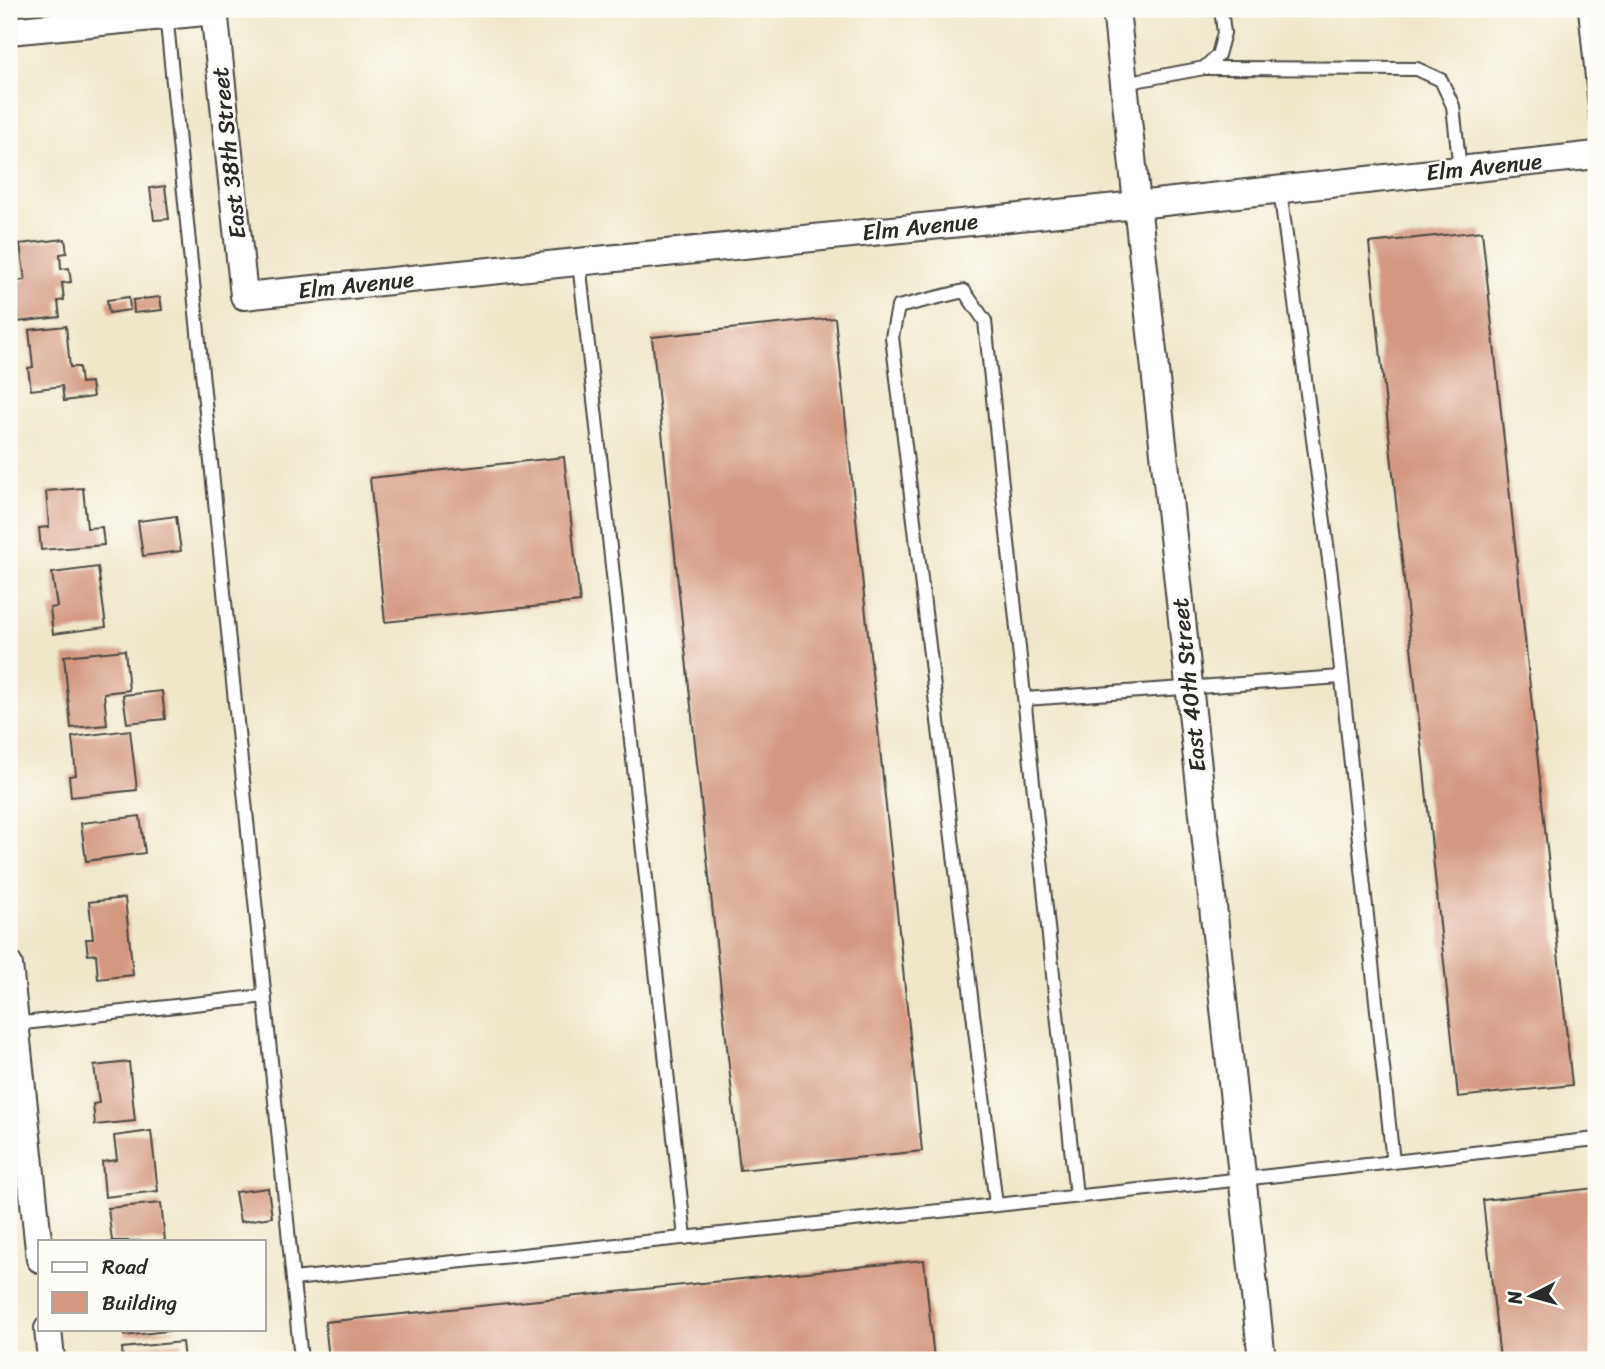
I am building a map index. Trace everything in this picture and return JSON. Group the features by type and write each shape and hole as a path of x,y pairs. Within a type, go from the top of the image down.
{"street":[{"name":"East 40th Street","path":"1116,9 1262,1360"},
{"path":"9,31 166,12 215,10"},
{"name":"East 38th Street","path":"215,10 244,296"},
{"name":"Elm Avenue","path":"244,296 1137,205 1596,155"},
{"path":"9,965 12,1024 38,1242"},
{"path":"48,1330 51,1360"}],"lane":[{"path":"1204,68 1218,55 1224,33 1222,9"},
{"path":"1585,9 1596,117"},
{"path":"166,12 302,1360"},
{"path":"1124,83 1204,68 1417,69 1441,80 1452,106 1460,170"},
{"path":"1280,190 1331,575 1393,1162"},
{"path":"579,262 685,1238"},
{"path":"996,1205 892,337 898,307 964,291 985,321 1076,1196"},
{"path":"1025,699 1341,677"},
{"path":"12,1024 265,996"},
{"path":"293,1279 1596,1139"}],"building":[{"path":"165,186 169,219 154,220 150,188"},
{"path":"1482,231 1572,1085 1458,1097 1369,243"},
{"path":"65,239 67,253 60,254 61,269 69,268 71,282 62,283 64,300 58,301 60,317 9,323 9,304 13,304 10,282 25,280 20,244"},
{"path":"129,297 130,310 109,313 107,300"},
{"path":"160,297 162,310 134,313 133,300"},
{"path":"835,318 922,1151 740,1170 652,337"},
{"path":"66,326 70,367 79,367 81,383 91,382 93,397 64,401 62,386 31,390 28,368 33,367 29,330"},
{"path":"564,457 580,602 385,622 370,478"},
{"path":"83,488 87,528 102,527 104,545 41,550 39,528 49,527 46,491"},
{"path":"176,516 181,551 143,556 138,521"},
{"path":"98,567 106,627 53,634 50,608 57,607 52,573"},
{"path":"125,650 129,690 104,693 107,725 71,728 64,656"},
{"path":"162,691 165,719 127,723 123,695"},
{"path":"130,730 137,790 71,797 69,776 76,775 72,737"},
{"path":"140,816 145,853 86,861 81,823"},
{"path":"125,898 133,975 98,979 96,954 88,955 86,939 93,939 89,902"},
{"path":"129,1062 135,1121 95,1125 93,1104 99,1103 94,1066"},
{"path":"151,1131 158,1191 105,1197 102,1162 117,1160 114,1136"},
{"path":"268,1188 272,1217 240,1222 235,1192"},
{"path":"1596,1188 1596,1360 1500,1360 1483,1200"},
{"path":"161,1203 165,1240 112,1240 108,1208"},
{"path":"924,1260 934,1360 329,1360 325,1322"},
{"path":"124,1330 175,1330 125,1336"},
{"path":"182,1342 184,1360 123,1360 122,1348"}]}
